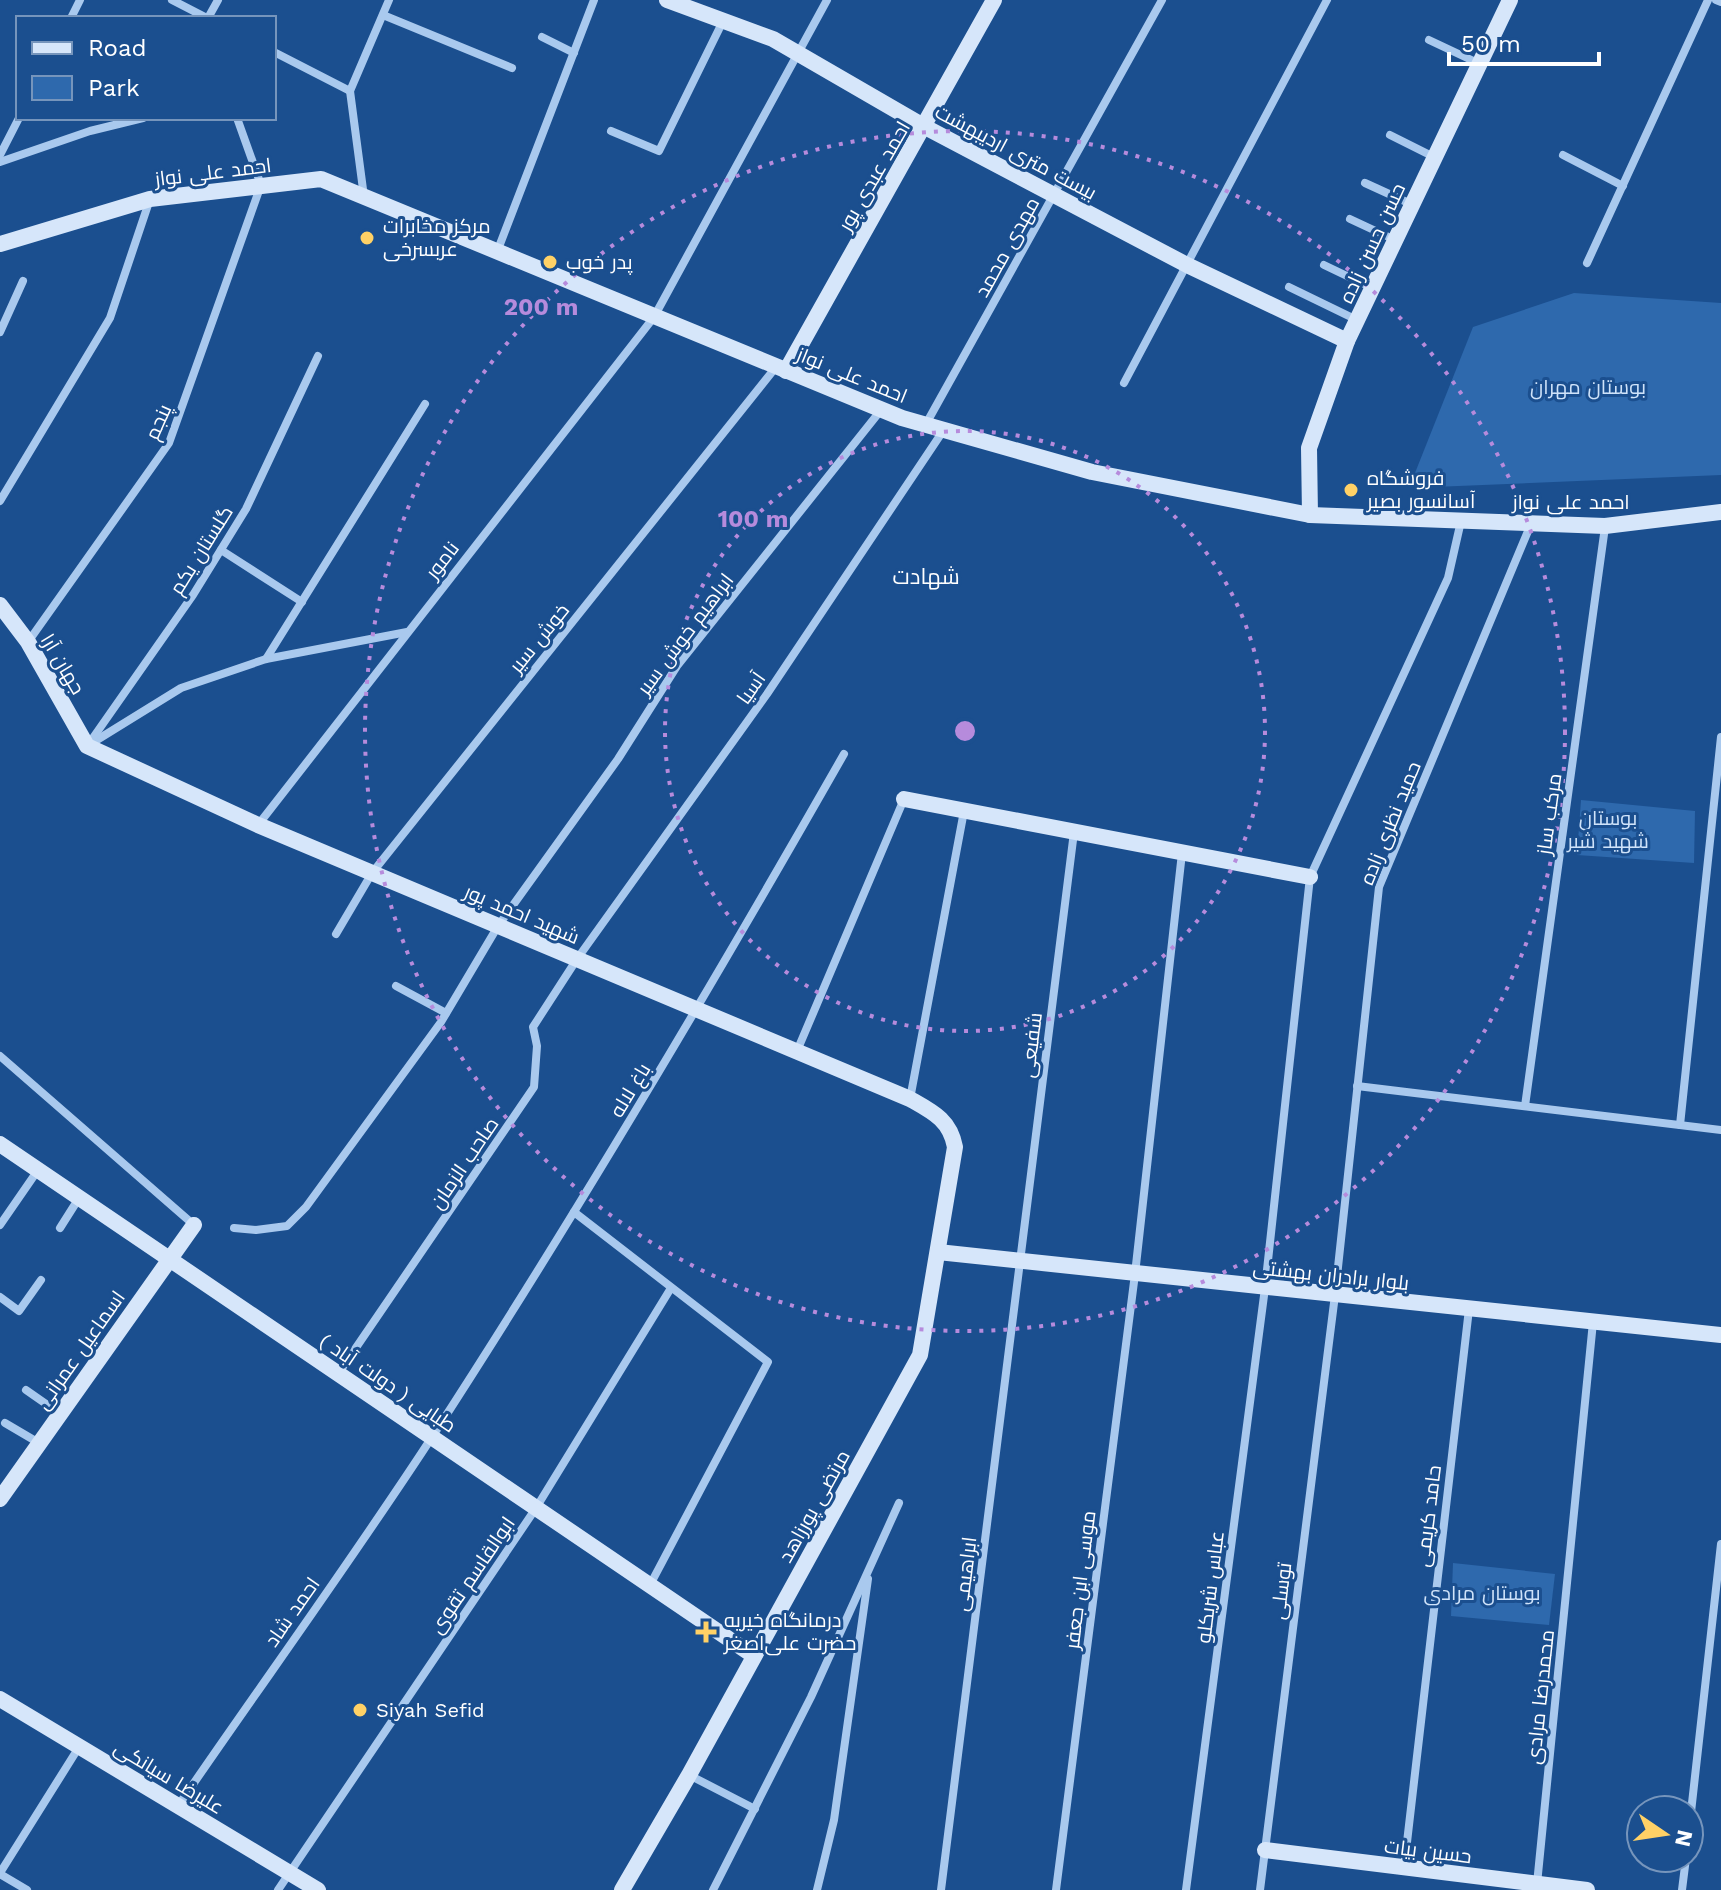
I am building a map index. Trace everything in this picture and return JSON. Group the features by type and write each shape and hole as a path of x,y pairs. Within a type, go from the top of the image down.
{"street":[{"path":"172,0 204,16"},
{"path":"364,197 350,91 389,0"},
{"path":"497,253 594,0"},
{"name":"بیست متری اردیبهشت","path":"669,0 773,39 925,127 1187,265 1347,341"},
{"name":"نامور","path":"258,825 654,317 827,0"},
{"name":"احمد عبدی پور","path":"781,369 925,127 994,0"},
{"name":"مهدی محمد","path":"926,425 1162,0"},
{"path":"1124,383 1327,0"},
{"name":"حسن حسن زاده","path":"1310,515 1309,448 1347,341 1510,0"},
{"path":"1587,263 1708,0"},
{"path":"383,15 512,68"},
{"path":"611,131 659,151 723,21"},
{"path":"542,37 574,53"},
{"path":"1429,40 1481,65"},
{"path":"276,53 350,91"},
{"path":"0,155 18,120"},
{"path":"0,162 90,131 135,120"},
{"path":"238,120 261,185"},
{"path":"1390,135 1434,157"},
{"path":"1563,155 1623,186"},
{"name":"احمد علی نواز","path":"0,244 150,199 321,179 882,409 926,425 1092,472 1310,515 1605,526 1721,512"},
{"path":"1365,183 1412,205"},
{"name":"پنجم","path":"28,642 169,443 261,185"},
{"path":"0,501 110,318 150,199"},
{"path":"1350,219 1395,240"},
{"path":"1324,265 1373,288"},
{"path":"0,332 23,281"},
{"path":"1289,287 1358,320"},
{"name":"گلستان یکم","path":"87,746 193,595 246,509 318,356"},
{"name":"خوش سیر","path":"336,934 372,873 781,369"},
{"path":"266,659 425,404"},
{"name":"ابراهیم خوش سیر","path":"234,1228 256,1230 287,1226 306,1207 446,1013 498,926 618,759 677,666 882,409"},
{"name":"آسیا","path":"577,959 767,694 944,430"},
{"name":"عباس شریکلو","path":"1186,1890 1265,1288 1310,877 1448,578 1461,521"},
{"name":"حمید نظری زاده","path":"1335,1295 1379,887 1531,524"},
{"name":"مرکب ساز","path":"1525,1106 1605,526"},
{"path":"221,550 302,602"},
{"name":"جهان آرا","path":"0,605 28,642 87,746"},
{"path":"87,746 181,688 266,659 407,632"},
{"path":"1680,1125 1721,737"},
{"name":"شهید احمد پور","path":"87,746 258,825 910,1099 941,1116"},
{"name":"باغ لاله","path":"432,1437 698,1010 844,754"},
{"path":"797,1051 904,799 1310,877"},
{"path":"910,1099 964,811"},
{"name":"شفیعی","path":"1020,1262 1074,832"},
{"name":"موسی ابن جعفر","path":"1056,1890 1135,1274 1182,853"},
{"name":"صاحب الزمان","path":"338,1374 534,1087 537,1046 533,1027 577,959"},
{"path":"396,986 446,1013"},
{"path":"0,1056 194,1225"},
{"path":"1357,1086 1721,1130"},
{"name":"مرتضی پورزاهد","path":"622,1890 689,1775 920,1355 955,1147 952,1132 941,1116"},
{"name":"طبایی ( دولت آباد )","path":"0,1144 754,1656"},
{"path":"0,1225 38,1170"},
{"path":"60,1228 79,1198"},
{"path":"574,1212 768,1362 650,1585"},
{"name":"اسماعیل عمرانی","path":"0,1499 194,1225"},
{"name":"بلوار برادران بهشتی","path":"938,1252 1721,1335"},
{"name":"ابراهیمی","path":"941,1890 1020,1262"},
{"path":"0,1297 19,1311 41,1280"},
{"name":"ابوالقاسم تقوی","path":"278,1890 536,1508 671,1288"},
{"name":"توسلی","path":"1260,1890 1335,1295"},
{"name":"حامد کریمی","path":"1404,1869 1469,1309"},
{"name":"محمدرضا مرادی","path":"1537,1884 1593,1322"},
{"path":"26,1390 59,1413"},
{"path":"5,1423 39,1443"},
{"name":"احمد شاد","path":"178,1806 432,1437"},
{"path":"713,1890 811,1697 899,1503"},
{"path":"1693,1794 1721,1544"},
{"path":"817,1890 834,1820 870,1569"},
{"name":"علیرضا سیانکی","path":"1,1701 318,1890"},
{"path":"27,1890 0,1873 79,1747"},
{"path":"689,1775 755,1809"},
{"name":"حسین بیات","path":"1265,1850 1587,1890"}],"green space":[{"name":"بوستان مهران","path":"1574,293 1721,303 1721,475 1409,488 1473,327"},
{"name":"بوستان شهید شیر","path":"1581,800 1695,811 1694,863 1577,855"},
{"name":"بوستان مرادی","path":"1453,1563 1555,1574 1549,1625 1451,1616"}],"place":[{"name":"مرکز مخابرات عربسرخی","path":"367,238"},
{"name":"پدر خوب","path":"550,262"},
{"name":"فروشگاه آسانسور بصیر","path":"1351,490"},
{"name":"درمانگاه خیریه حضرت علی‌اصغر","path":"706,1632"},
{"name":"Siyah Sefid","path":"360,1710"}],"district":[{"name":"شهادت","path":"926,576"}]}
